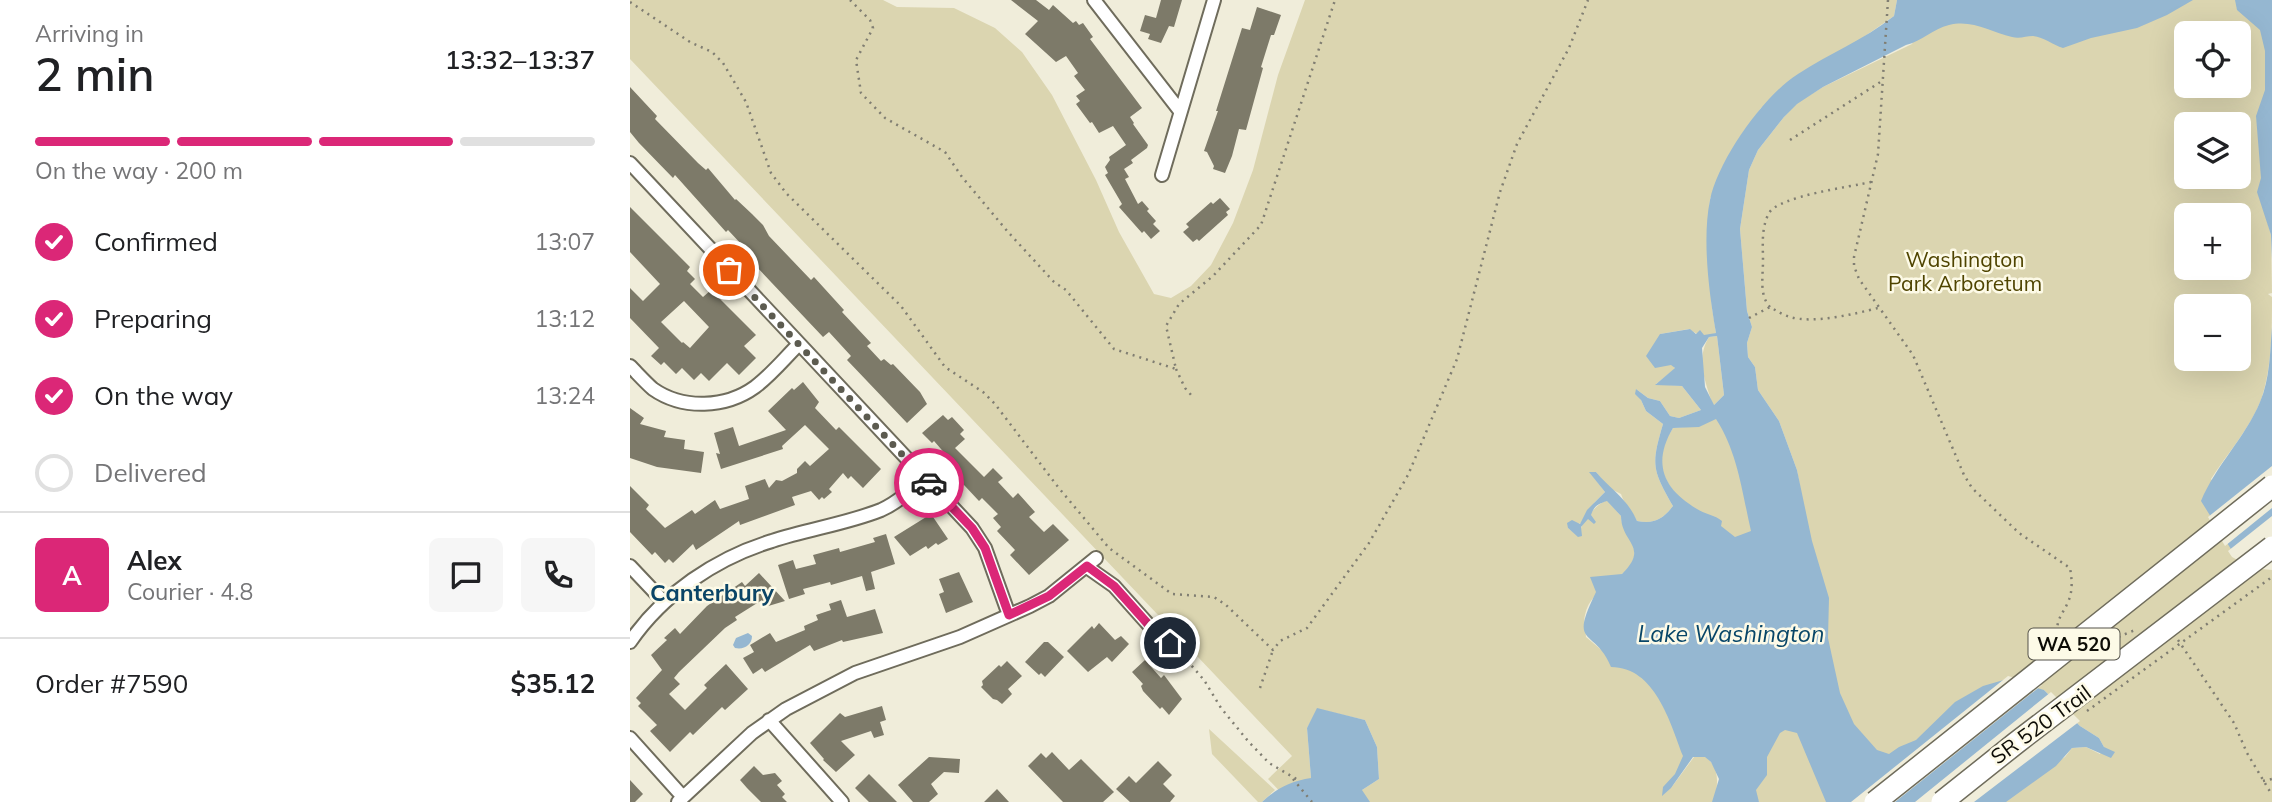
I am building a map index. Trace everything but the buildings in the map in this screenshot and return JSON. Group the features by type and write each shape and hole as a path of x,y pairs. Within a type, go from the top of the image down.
{"highway":[{"name":"WA 520","path":"1875,802 2272,486"},
{"name":"WA 520","path":"1942,802 2272,547"}],"street":[{"path":"1094,0 1180,111"},
{"path":"1162,175 1214,0"},
{"path":"630,163 972,528 985,548 1009,615"},
{"path":"630,366 652,388 670,398 688,403 715,403 734,399 756,386 798,345"},
{"path":"630,642 664,602 699,575 770,541 882,509 905,495 924,478"},
{"path":"630,738 681,799 769,720 831,683 960,637 1009,615 1049,596 1091,562 1164,642 1170,643"},
{"path":"630,566 664,602"},
{"path":"769,720 842,802"}],"path":[{"path":"850,0 870,20 873,28 856,60 861,93 885,118 945,152 962,177 1008,232 1054,282 1066,290 1114,349 1176,369"},
{"path":"1192,396 1176,369 1166,326 1179,304 1213,276 1261,225 1335,0"},
{"path":"1260,688 1273,650 1280,641 1307,628 1369,543 1408,475 1457,359 1500,192 1517,144 1569,48 1588,0"},
{"path":"1888,0 1878,154 1854,266 1859,279 1913,355 1972,488 2019,533 2070,568 2073,582 2069,601 2059,615 2057,630 2062,641"},
{"path":"630,2 690,42 712,52 723,63 746,102 771,173 786,193 901,306 945,367 983,392 995,404 1109,548 1172,594 1214,597 1226,604 1273,650"},
{"path":"1790,140 1882,81"},
{"path":"1871,182 1793,198 1771,210 1763,227 1762,288 1764,300 1770,307 1789,317 1807,320 1857,313 1878,307"},
{"path":"1749,318 1770,307"},
{"name":"SR 520 Trail","path":"2084,713 2272,578"},
{"path":"2092,647 2144,626"},
{"path":"2172,631 2228,714 2272,795"},
{"path":"1170,643 1204,680 1221,708 1248,741 1269,763 1298,780"},
{"path":"1292,776 1299,789 1312,802"},
{"path":"2263,781 2272,779"}],"green space":[{"path":"630,0 883,0 897,7 954,8 995,28 1022,52 1052,95 1096,180 1119,232 1154,294 1171,298 1191,286 1211,265 1233,223 1253,170 1278,75 1305,0 1897,0 1894,16 1761,108 1740,137 1723,168 1710,199 1707,242 1716,333 1702,335 1689,329 1660,334 1675,369 1656,384 1682,386 1701,410 1679,418 1670,416 1660,401 1648,398 1636,389 1646,411 1663,424 1655,458 1657,475 1673,506 1657,520 1637,521 1621,494 1609,488 1596,472 1590,472 1605,492 1581,523 1568,528 1578,536 1589,515 1607,500 1621,516 1623,527 1633,546 1634,557 1625,572 1594,597 1589,605 1584,617 1586,637 1605,653 1635,658 1693,751 1671,788 1694,757 1706,757 1716,772 1715,802 1356,802 1362,790 1379,779 1377,747 1365,720 1318,709 1307,728 1311,778 1288,800 1268,779 1292,756 630,59"},
{"name":"Washington Park Arboretum","path":"2165,0 2247,0 2264,15 2272,184 2266,217 2271,235 2269,362 2261,400 2245,431 2211,479 2272,567 2272,802 1993,802 2065,757 2072,748 2086,747 2100,754 2104,747 2099,738 2080,726 2044,690 1851,802 1849,767 1797,470 1779,421 1758,390 1755,367 1748,357 1747,343 1752,327 1747,311 1740,229 1749,170 1758,150 1797,103 1823,87 1912,44 1924,17"},
{"path":"1717,336 1724,395 1713,406 1702,363 1709,337"},
{"path":"1715,413 1731,418 1764,541 1732,543 1678,497 1664,475 1661,454 1673,428 1698,426"},
{"path":"1762,689 1805,738 1844,802 1759,802 1740,767"},
{"path":"1209,729 1275,790 1262,802 1258,802 1212,754"}],"water":[{"name":"Lake Washington","path":"1897,0 2193,0 2137,28 2091,38 2063,48 2037,37 2012,37 1966,24 1943,27 1906,45 1823,87 1797,104 1784,117 1758,150 1749,170 1740,229 1747,311 1752,327 1747,343 1748,357 1755,367 1758,390 1779,421 1797,470 1812,541 1829,598 1828,638 1840,693 1854,724 1877,750 1889,754 1916,740 1955,702 1983,686 2007,679 2044,690 2080,726 2099,738 2104,747 2115,752 2111,758 2086,747 2072,748 2056,766 2006,802 1826,802 1797,733 1785,730 1780,733 1767,757 1767,775 1756,790 1759,802 1712,802 1719,779 1711,762 1705,757 1693,757 1662,796 1663,787 1675,774 1683,756 1666,713 1650,686 1626,669 1611,667 1584,630 1584,622 1596,592 1590,577 1622,574 1634,557 1634,550 1625,533 1621,516 1607,501 1594,509 1591,515 1596,522 1594,524 1588,519 1581,527 1582,536 1578,537 1568,528 1567,523 1572,520 1580,524 1587,510 1605,492 1589,472 1596,472 1628,506 1637,521 1657,520 1673,506 1657,475 1655,458 1663,424 1646,411 1635,394 1636,389 1648,398 1660,401 1670,416 1679,418 1701,410 1682,386 1655,385 1675,368 1671,365 1655,368 1646,356 1660,334 1690,329 1696,334 1700,330 1704,335 1716,333 1709,284 1707,232 1710,200 1722,166 1757,113 1785,84 1894,16","holes":["1717,336 1724,395 1714,405 1705,387 1702,348 1709,337","1716,419 1734,459 1751,531 1735,537 1721,526 1722,521 1697,509 1676,493 1664,474 1662,464 1663,453 1673,428 1699,427"]},
{"path":"2235,0 2272,0 2272,259 2271,235 2257,192 2261,178 2256,116 2265,90 2265,51 2260,30 2237,10"},
{"path":"2272,327 2272,567 2234,554 2201,501 2214,475 2247,428 2260,402 2268,375"},
{"path":"748,633 752,636 749,644 735,648 733,645 736,638"},
{"path":"1317,708 1365,720 1377,747 1379,779 1362,790 1370,802 1262,802 1285,786 1311,778 1307,728"}],"pier":[{"path":"2272,466 2272,508 2225,546 2208,517"},
{"path":"2272,516 2272,570 2252,568 2232,557 2228,551"},
{"path":"2008,676 2042,685 1895,802 1851,802"},
{"path":"2051,692 2080,721 1974,802 1915,802"}],"way so far":[{"path":"729,270 929,483"}],"district":[{"name":"Canterbury","path":"712,593"}],"route":[{"path":"929,483 972,528 985,548 1009,615 1049,596 1087,566 1114,586 1164,642 1170,643"}]}
